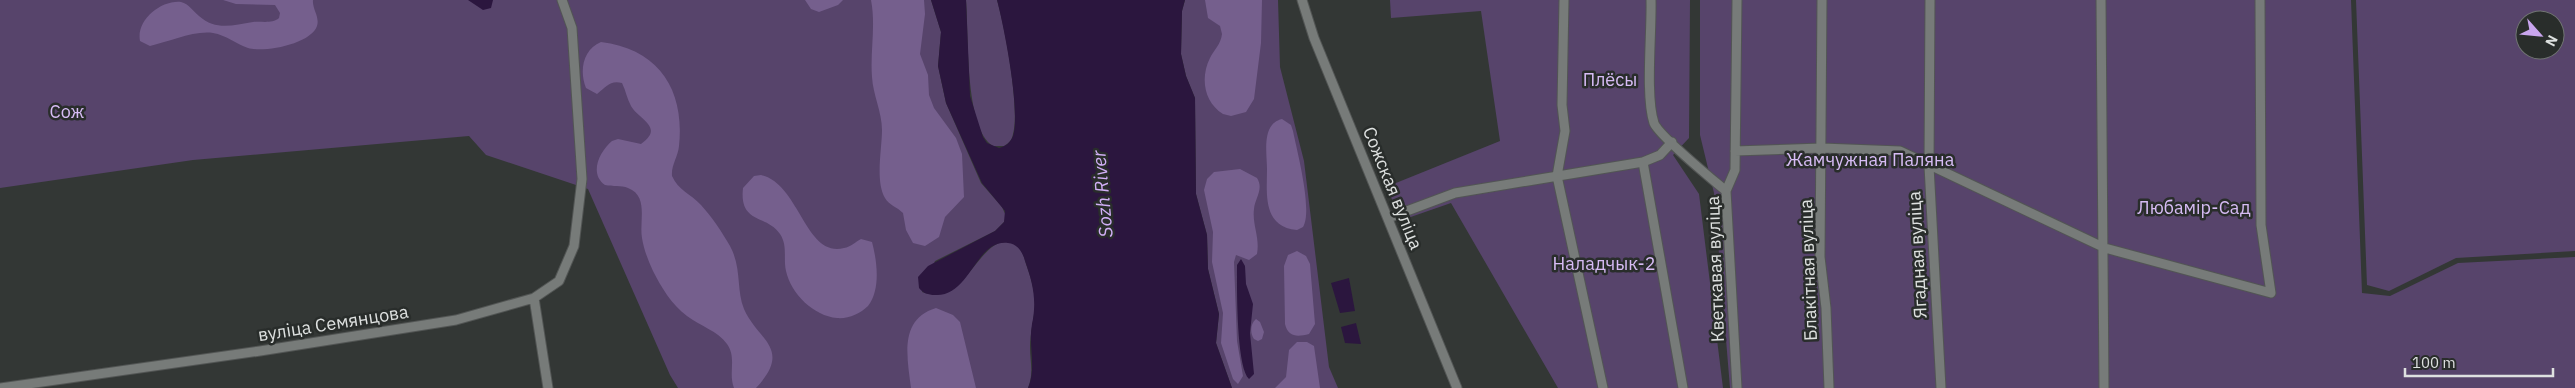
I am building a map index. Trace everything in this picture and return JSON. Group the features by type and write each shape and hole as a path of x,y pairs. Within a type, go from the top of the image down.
{"street":[{"name":"вуліца Семянцова","path":"0,388 456,320 534,298 558,281 574,246 582,179 572,28 562,0"},
{"name":"Сожская вуліца","path":"1302,0 1314,38 1458,388"},
{"path":"1564,0 1562,105 1565,131 1557,176 1603,388"},
{"path":"1651,0 1651,97 1654,124 1726,191"},
{"name":"Кветкавая вуліца","path":"1737,0 1734,170 1726,191 1737,388"},
{"name":"Блакітная вуліца","path":"1822,0 1820,257 1826,308 1829,388"},
{"name":"Ягадная вуліца","path":"1930,0 1929,166 1941,388"},
{"path":"2101,0 2104,388"},
{"path":"1735,150 1822,148 1900,151 2104,248 2271,293 2261,225 2260,0"},
{"path":"1388,218 1455,193 1643,162 1660,155 1672,142"},
{"path":"1643,162 1683,388"},
{"path":"534,298 548,388"}],"green space":[{"name":"Сож","path":"0,0 931,0 941,32 938,66 946,103 981,183 1002,207 1006,216 1004,222 995,231 935,261 922,292 937,294 950,290 962,281 990,248 1001,243 1012,243 1018,246 1024,258 1035,300 1030,342 1030,383 1028,388 678,388 670,375 588,189 486,155 469,136 193,160 0,188"},
{"path":"966,0 997,0 1004,29 1015,106 1013,136 1004,146 993,146 984,136 977,120 970,79"},
{"path":"1185,0 1278,0 1280,67 1304,161 1329,367 1338,388 1232,388 1216,343 1219,314 1208,269 1207,235 1196,194 1195,98 1186,76 1181,54 1182,11"},
{"name":"Наладчык-2","path":"1390,0 1690,0 1689,138 1673,155 1699,194 1723,388 1558,388 1451,203 1402,220 1386,187 1500,141 1481,11 1391,18"},
{"path":"1700,0 2351,0 2362,293 2390,296 2458,263 2575,257 2575,388 1730,388 1714,193 1700,135"},
{"path":"2356,0 2575,0 2575,251 2456,258 2389,291 2367,285"}],"shaded area":[{"path":"223,0 313,0 318,23 313,32 306,38 275,48 248,48 213,33 198,33 150,46 140,41 140,33 146,19 158,8 173,2 184,3 205,21 218,25 270,22 279,18 280,13 275,5 236,4"},
{"path":"805,0 843,0 838,5 819,12 811,9"},
{"path":"871,0 924,0 925,14 920,54 928,75 929,95 934,108 956,138 962,154 964,197 945,217 939,237 925,246 913,243 906,230 903,213 885,198 880,183 882,130 872,77 873,19"},
{"path":"1205,0 1262,0 1261,43 1254,99 1246,112 1231,116 1223,114 1208,96 1205,74 1210,58 1222,34 1220,26 1208,18"},
{"path":"601,42 621,46 638,53 653,63 664,76 672,90 678,107 680,126 679,146 672,176 678,185 705,210 730,246 738,270 740,294 744,309 769,346 772,354 772,363 767,374 756,388 734,388 732,382 732,360 727,344 719,336 682,312 663,289 653,271 644,247 641,231 642,210 639,197 628,188 605,185 600,180 597,169 598,163 603,151 612,141 618,139 641,144 651,133 648,124 628,101 622,83 611,83 597,94 586,88 583,75 584,61 590,50"},
{"path":"1282,119 1291,125 1293,131 1305,195 1306,219 1303,227 1297,230 1286,228 1278,223 1272,216 1267,198 1266,147 1268,133 1275,122"},
{"path":"1240,169 1257,178 1260,186 1254,215 1258,242 1257,254 1249,260 1236,255 1234,262 1237,341 1243,376 1238,384 1233,379 1221,343 1223,313 1212,262 1213,232 1204,190 1207,179 1214,172"},
{"path":"761,175 774,181 785,192 811,232 820,242 831,248 844,248 851,246 861,239 872,242 877,275 875,292 865,309 858,314 837,318 820,313 798,295 786,271 785,248 780,234 768,223 755,217 745,208 743,188 754,176"},
{"path":"1297,251 1306,256 1310,264 1315,324 1309,334 1301,336 1291,334 1285,324 1284,266 1288,255"},
{"path":"936,308 953,315 960,322 976,388 911,388 907,352 911,330 924,313"},
{"path":"1256,319 1260,322 1264,332 1262,339 1258,341 1254,339 1251,331"},
{"path":"1297,342 1307,342 1314,346 1320,388 1275,388 1286,377 1289,350"}],"water":[{"path":"468,0 493,0 491,8 483,10"},
{"name":"Sozh River","path":"931,0 966,0 970,96 983,137 987,143 999,148 1011,141 1015,125 1015,109 1004,29 997,0 1185,0 1182,11 1181,54 1186,76 1195,98 1196,194 1207,235 1208,269 1219,314 1216,343 1232,388 1028,388 1032,372 1033,292 1023,255 1012,244 997,244 988,250 957,287 947,293 930,295 919,288 918,277 928,266 995,231 1004,222 1005,211 982,183 946,103 938,66 941,32"},
{"path":"1241,259 1245,266 1246,284 1253,304 1250,333 1254,374 1249,379 1245,372 1239,343 1237,265"},
{"path":"1349,278 1355,311 1340,313 1331,283"},
{"path":"1356,323 1361,344 1345,343 1341,327"}],"park label":[{"name":"Плёсы","path":"1610,79"},
{"name":"Жамчужная Паляна","path":"1870,159"},
{"name":"Любамір-Сад","path":"2194,207"}]}
